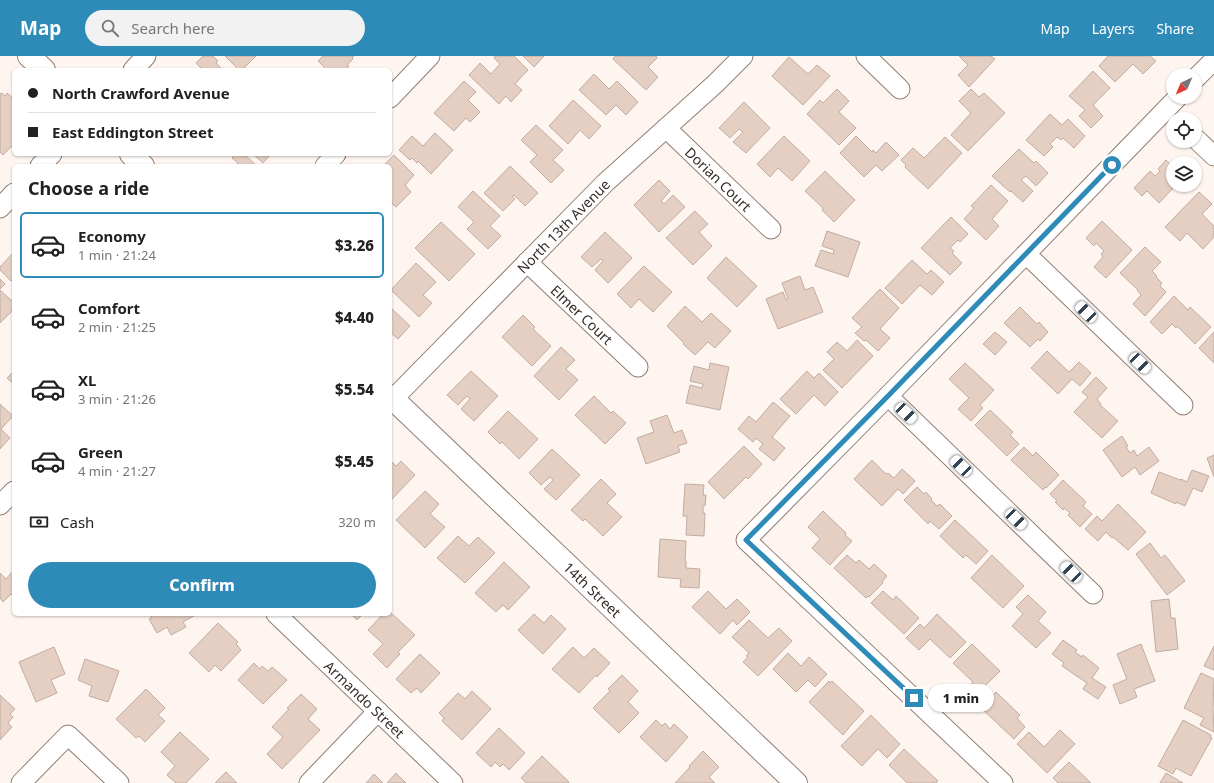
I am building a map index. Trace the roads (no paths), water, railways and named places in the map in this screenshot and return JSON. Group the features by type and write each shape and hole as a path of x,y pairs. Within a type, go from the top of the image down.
{"street":[{"path":"29,56 42,68"},
{"path":"135,68 146,56"},
{"path":"392,96 430,56"},
{"name":"North 13th Avenue","path":"392,398 605,183 715,84 743,56"},
{"path":"866,56 900,89"},
{"path":"1202,72 1214,60"},
{"path":"1003,783 746,540 1026,254 1173,108"},
{"name":"Dorian Court","path":"666,128 771,229"},
{"path":"1202,145 1214,156"},
{"path":"42,164 50,156"},
{"path":"133,156 141,164"},
{"path":"327,164 334,156"},
{"path":"0,208 12,195"},
{"path":"1026,254 1183,405"},
{"name":"Elmer Court","path":"527,262 638,367"},
{"path":"888,396 1093,594"},
{"name":"14th Street","path":"392,400 796,783"},
{"path":"0,505 12,493"},
{"name":"Armando Street","path":"278,616 453,783"},
{"path":"309,783 378,711"},
{"path":"21,783 68,734 119,783"}]}
